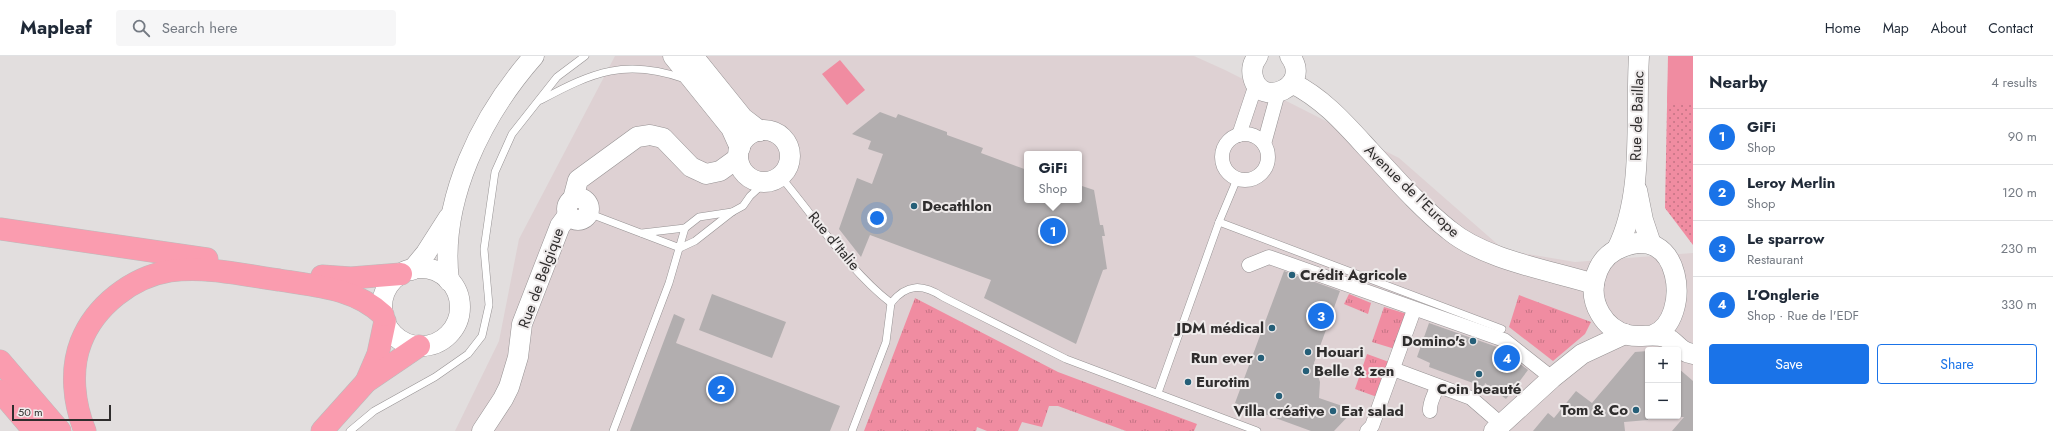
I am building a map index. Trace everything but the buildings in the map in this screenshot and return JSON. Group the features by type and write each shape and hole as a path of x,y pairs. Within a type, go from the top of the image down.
{"highway":[{"path":"0,229 332,278 371,278 406,272"},
{"path":"85,431 75,394 76,364 81,342 92,322 108,302 128,286 147,277 170,271 213,270 326,287 348,293 367,302 384,318 378,354 366,382"},
{"path":"322,431 366,382 419,346"},
{"path":"0,361 60,431"},
{"path":"0,392 34,431"}],"street":[{"path":"449,280 447,255 451,214 469,159 481,131 500,99 534,56"},
{"path":"673,56 731,128 739,153 741,167 747,175 755,180 772,179 789,164 789,149 781,137 774,133 760,131 743,118 693,56"},
{"path":"1264,144 1253,136 1240,135 1234,137 1224,146 1221,158 1226,171 1237,179 1251,180 1263,171 1268,158 1264,144 1285,88 1295,76 1296,68 1290,56"},
{"name":"Rue de Baillac","path":"1617,249 1622,240 1635,175 1639,56"},
{"path":"1240,135 1256,84 1252,71 1253,57"},
{"name":"Avenue de l'Europe","path":"1256,84 1266,91 1285,88 1332,110 1414,196 1449,230 1467,243 1487,252 1594,284"},
{"path":"739,153 748,136 760,131"},
{"name":"Rue de Belgique","path":"482,431 509,387 518,357 522,324 560,226 571,207 578,180 637,137 650,135 663,138 691,167 706,174 720,170 739,153"},
{"name":"Rue de Baillac","path":"1635,175 1643,220 1652,244"},
{"path":"571,207 580,198 587,202 588,213"},
{"path":"406,272 425,269 438,272 449,280 456,290 460,312 456,324 450,333 441,340 430,345 419,346 405,342 392,334 384,318 382,304 385,292 392,282 406,272 426,253 451,214"},
{"path":"1637,242 1652,244 1678,256 1682,267 1690,278 1687,298 1680,316 1672,326 1658,334 1644,337 1625,334 1615,330 1601,314 1594,297 1594,284 1597,272 1604,260 1617,249 1637,242"},
{"path":"1249,265 1269,257 1414,310 1504,340 1552,378"},
{"path":"1367,431 1372,426 1414,310"},
{"path":"1582,354 1598,326 1601,314"},
{"path":"1680,316 1684,336 1693,354"},
{"path":"1393,369 1471,398 1498,427 1552,378 1582,354 1625,334"},
{"path":"1653,335 1664,337 1682,352 1693,354"},
{"path":"1430,412 1429,404 1435,396 1437,386"}],"lane":[{"path":"350,431 374,411 435,377 468,354 482,336 489,305 484,249 495,172 512,134 557,78 585,56"},
{"path":"539,101 578,80 604,71 634,68 652,70 696,84"},
{"path":"588,213 680,248 695,241 732,212 743,206 750,196 772,179"},
{"name":"Rue d'Italie","path":"772,179 879,294 891,303"},
{"path":"1158,393 1219,222 1237,179"},
{"path":"640,233 685,228 698,217 732,212"},
{"path":"1219,222 1502,329"},
{"path":"613,431 669,283 685,228"},
{"path":"852,431 886,342 891,303 898,295 907,290 921,287 932,290 1066,360 1257,431"}],"shaded area":[{"path":"615,56 1194,56 1225,70 1399,158 1504,250 1575,262 1693,253 1693,431 455,431 499,341 519,239"}],"green space":[{"path":"1668,56 1693,56 1693,245 1665,208"},
{"path":"1669,56 1693,56 1693,104 1667,103"},
{"path":"840,60 865,90 847,105 822,74"},
{"path":"1349,294 1371,303 1368,314 1344,304"},
{"path":"1519,295 1591,322 1585,334 1553,361 1509,327"},
{"path":"915,298 1058,372 1197,424 1194,431 1126,431 1058,406 1049,406 1042,427 1022,422 1018,431 987,431 977,427 976,431 864,431"},
{"path":"1384,307 1407,314 1395,349 1372,342"},
{"path":"1367,354 1389,362 1377,397 1355,389"}],"place":[{"name":"Decathlon","path":"914,206"},
{"name":"GiFi","path":"1053,231"},
{"name":"Crédit Agricole","path":"1292,275"},
{"name":"Le sparrow","path":"1321,316"},
{"name":"JDM médical","path":"1272,328"},
{"name":"Domino's","path":"1473,341"},
{"name":"Houari","path":"1308,352"},
{"name":"Run ever","path":"1261,358"},
{"name":"L'Onglerie","path":"1507,358"},
{"name":"Belle & zen","path":"1306,371"},
{"name":"Coin beauté","path":"1479,374"},
{"name":"Eurotim","path":"1188,382"},
{"name":"Leroy Merlin","path":"721,389"},
{"name":"Villa créative","path":"1279,396"},
{"name":"Tom & Co","path":"1636,410"},
{"name":"Eat salad","path":"1333,411"}]}
